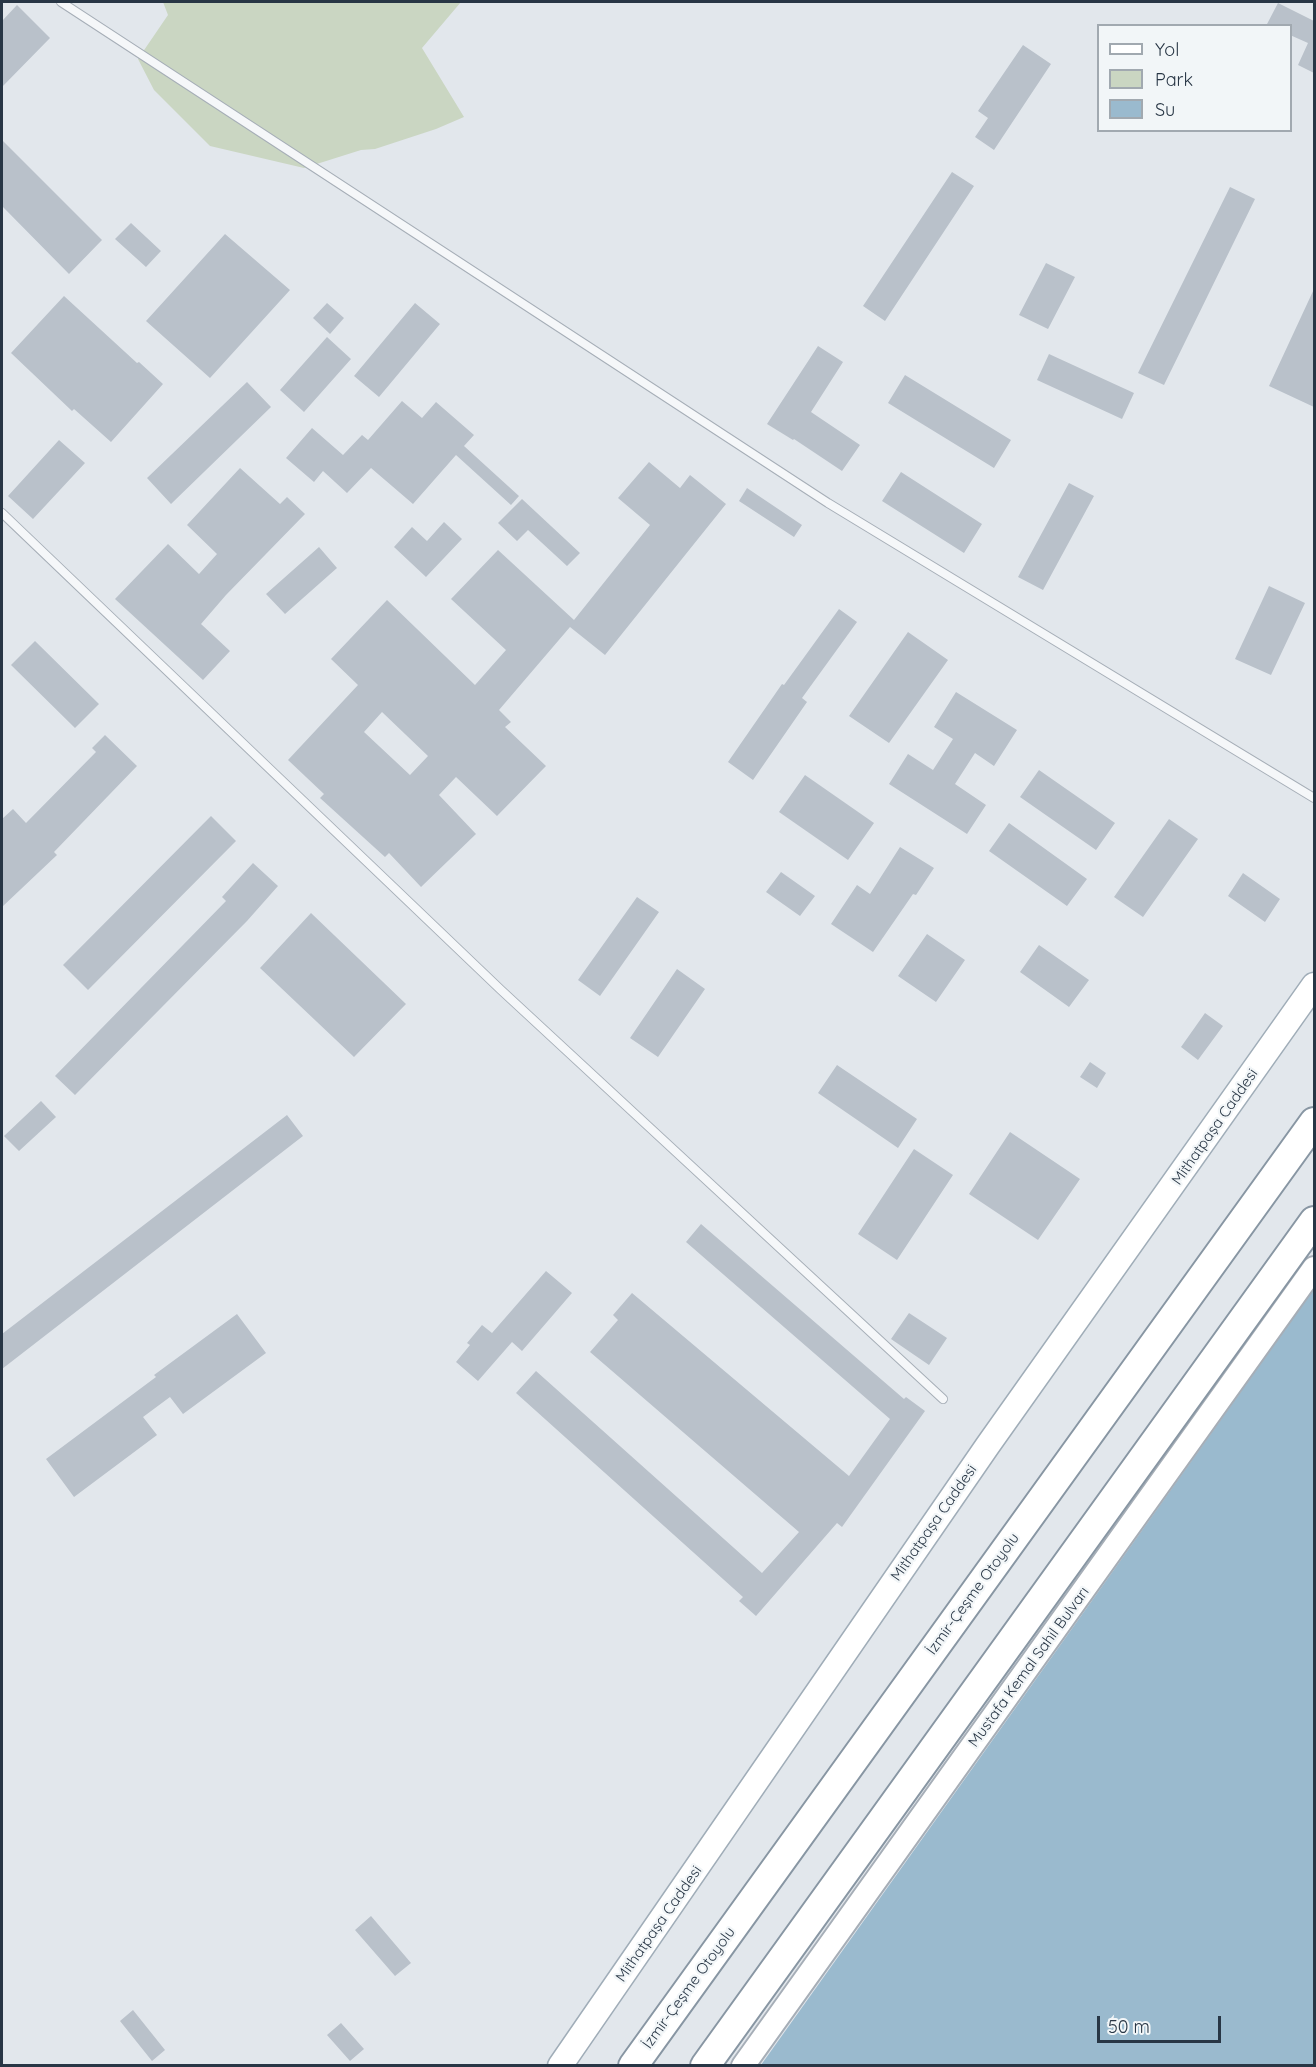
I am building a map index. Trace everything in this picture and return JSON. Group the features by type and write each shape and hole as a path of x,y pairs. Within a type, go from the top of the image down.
{"highway":[{"name":"İzmir-Çeşme Otoyolu","path":"633,2066 1314,1122"},
{"path":"705,2066 1314,1221"}],"main road":[{"name":"Mithatpaşa Caddesi","path":"560,2066 988,1445 1314,985"},
{"name":"Mustafa Kemal Sahil Bulvarı","path":"743,2066 1314,1268"}],"lane":[{"path":"61,2 828,503 1314,798"},
{"path":"2,513 501,990 943,1399"}],"green space":[{"path":"163,2 461,2 422,48 464,117 436,129 375,149 361,150 304,168 210,146 154,90 138,59 168,15"}],"water":[{"path":"1314,1289 1314,2065 761,2065"}],"building":[{"path":"1278,3 1314,21 1314,73 1298,65 1308,43 1292,36 1292,24 1267,24"},
{"path":"17,5 50,38 2,87 2,21"},
{"path":"1023,45 1051,64 994,150 975,137 988,118 978,111"},
{"path":"2,140 102,240 69,274 2,206"},
{"path":"952,172 974,186 885,321 863,306"},
{"path":"1230,187 1255,199 1164,385 1138,373"},
{"path":"131,223 161,251 146,267 115,239"},
{"path":"225,234 290,290 210,378 146,321"},
{"path":"1046,263 1075,277 1048,329 1019,315"},
{"path":"1314,289 1314,407 1269,386"},
{"path":"64,296 163,384 111,442 74,409 72,411 11,353"},
{"path":"327,303 344,318 330,334 313,318"},
{"path":"415,303 440,324 379,397 354,376"},
{"path":"327,337 351,359 304,412 280,390"},
{"path":"818,346 843,362 811,412 860,445 842,471 767,424"},
{"path":"1049,354 1134,393 1122,419 1037,380"},
{"path":"905,375 1011,440 994,468 888,403"},
{"path":"247,382 271,407 171,504 147,478"},
{"path":"402,401 422,418 436,402 474,435 464,446 519,496 511,505 456,455 413,504 371,468 347,493 323,471 314,482 286,458 312,428 343,455 362,435 368,440"},
{"path":"59,440 85,463 33,519 8,496"},
{"path":"649,462 680,488 690,475 726,504 605,655 570,627 499,710 511,722 505,727 546,766 497,816 456,777 439,795 476,834 421,887 389,853 385,857 320,798 324,794 288,760 358,685 331,659 387,600 475,685 506,650 451,599 498,550 574,620 650,525 618,498","holes":["382,712 428,756 410,775 364,732"]},
{"path":"240,468 280,504 287,497 305,514 201,624 230,651 203,680 115,599 168,544 199,574 217,554 187,525"},
{"path":"901,472 982,524 964,553 882,501"},
{"path":"1069,483 1094,496 1043,590 1018,577"},
{"path":"747,488 802,525 794,537 739,501"},
{"path":"522,499 580,553 567,566 528,530 517,541 498,523"},
{"path":"444,522 462,539 426,577 394,547 412,527 427,541"},
{"path":"319,547 337,568 285,614 266,594"},
{"path":"1269,586 1305,603 1271,675 1235,659"},
{"path":"839,609 857,622 802,698 807,702 753,780 728,762 782,684 784,685"},
{"path":"908,632 948,660 889,743 849,716"},
{"path":"35,641 99,704 75,728 11,665"},
{"path":"956,692 1017,730 994,766 975,753 955,784 986,805 967,834 889,784 908,754 933,770 953,739 934,727"},
{"path":"105,735 137,766 54,852 57,855 2,907 2,819 13,809 26,823 96,752 92,748"},
{"path":"1039,770 1115,823 1096,850 1020,797"},
{"path":"805,775 874,823 848,860 779,812"},
{"path":"211,816 236,841 88,990 63,965"},
{"path":"1169,819 1198,839 1143,917 1114,897"},
{"path":"1009,823 1087,879 1067,906 989,851"},
{"path":"900,847 934,868 873,952 831,924 857,885 870,894"},
{"path":"253,863 278,886 247,921 75,1095 55,1076 226,901 222,897"},
{"path":"781,872 815,896 800,916 766,892"},
{"path":"1243,873 1280,899 1265,922 1228,896"},
{"path":"637,897 659,912 600,996 578,980"},
{"path":"311,913 406,1004 354,1057 260,968"},
{"path":"927,934 965,960 936,1002 898,976"},
{"path":"1039,945 1089,980 1069,1007 1020,972"},
{"path":"677,969 705,989 658,1057 630,1038"},
{"path":"1205,1013 1223,1026 1198,1060 1181,1047"},
{"path":"1090,1062 1106,1073 1097,1088 1080,1077"},
{"path":"837,1065 917,1119 898,1148 818,1093"},
{"path":"41,1101 56,1117 19,1151 4,1136"},
{"path":"287,1115 303,1136 2,1369 2,1334"},
{"path":"1010,1132 1080,1179 1038,1240 969,1194"},
{"path":"914,1149 953,1175 897,1260 858,1234"},
{"path":"701,1224 904,1399 906,1397 925,1411 842,1527 837,1523 756,1616 739,1601 743,1597 516,1393 536,1371 762,1573 799,1532 590,1352 618,1320 613,1315 632,1293 849,1476 890,1419 686,1242"},
{"path":"546,1271 572,1293 522,1351 512,1342 478,1381 456,1362 470,1345 467,1343 482,1325 492,1333"},
{"path":"909,1313 947,1338 929,1365 891,1339"},
{"path":"237,1314 266,1353 183,1414 170,1397 143,1417 157,1435 74,1497 46,1459"},
{"path":"371,1916 411,1963 395,1976 355,1930"},
{"path":"133,2010 165,2050 152,2061 120,2021"},
{"path":"341,2023 364,2049 350,2061 327,2035"}]}
